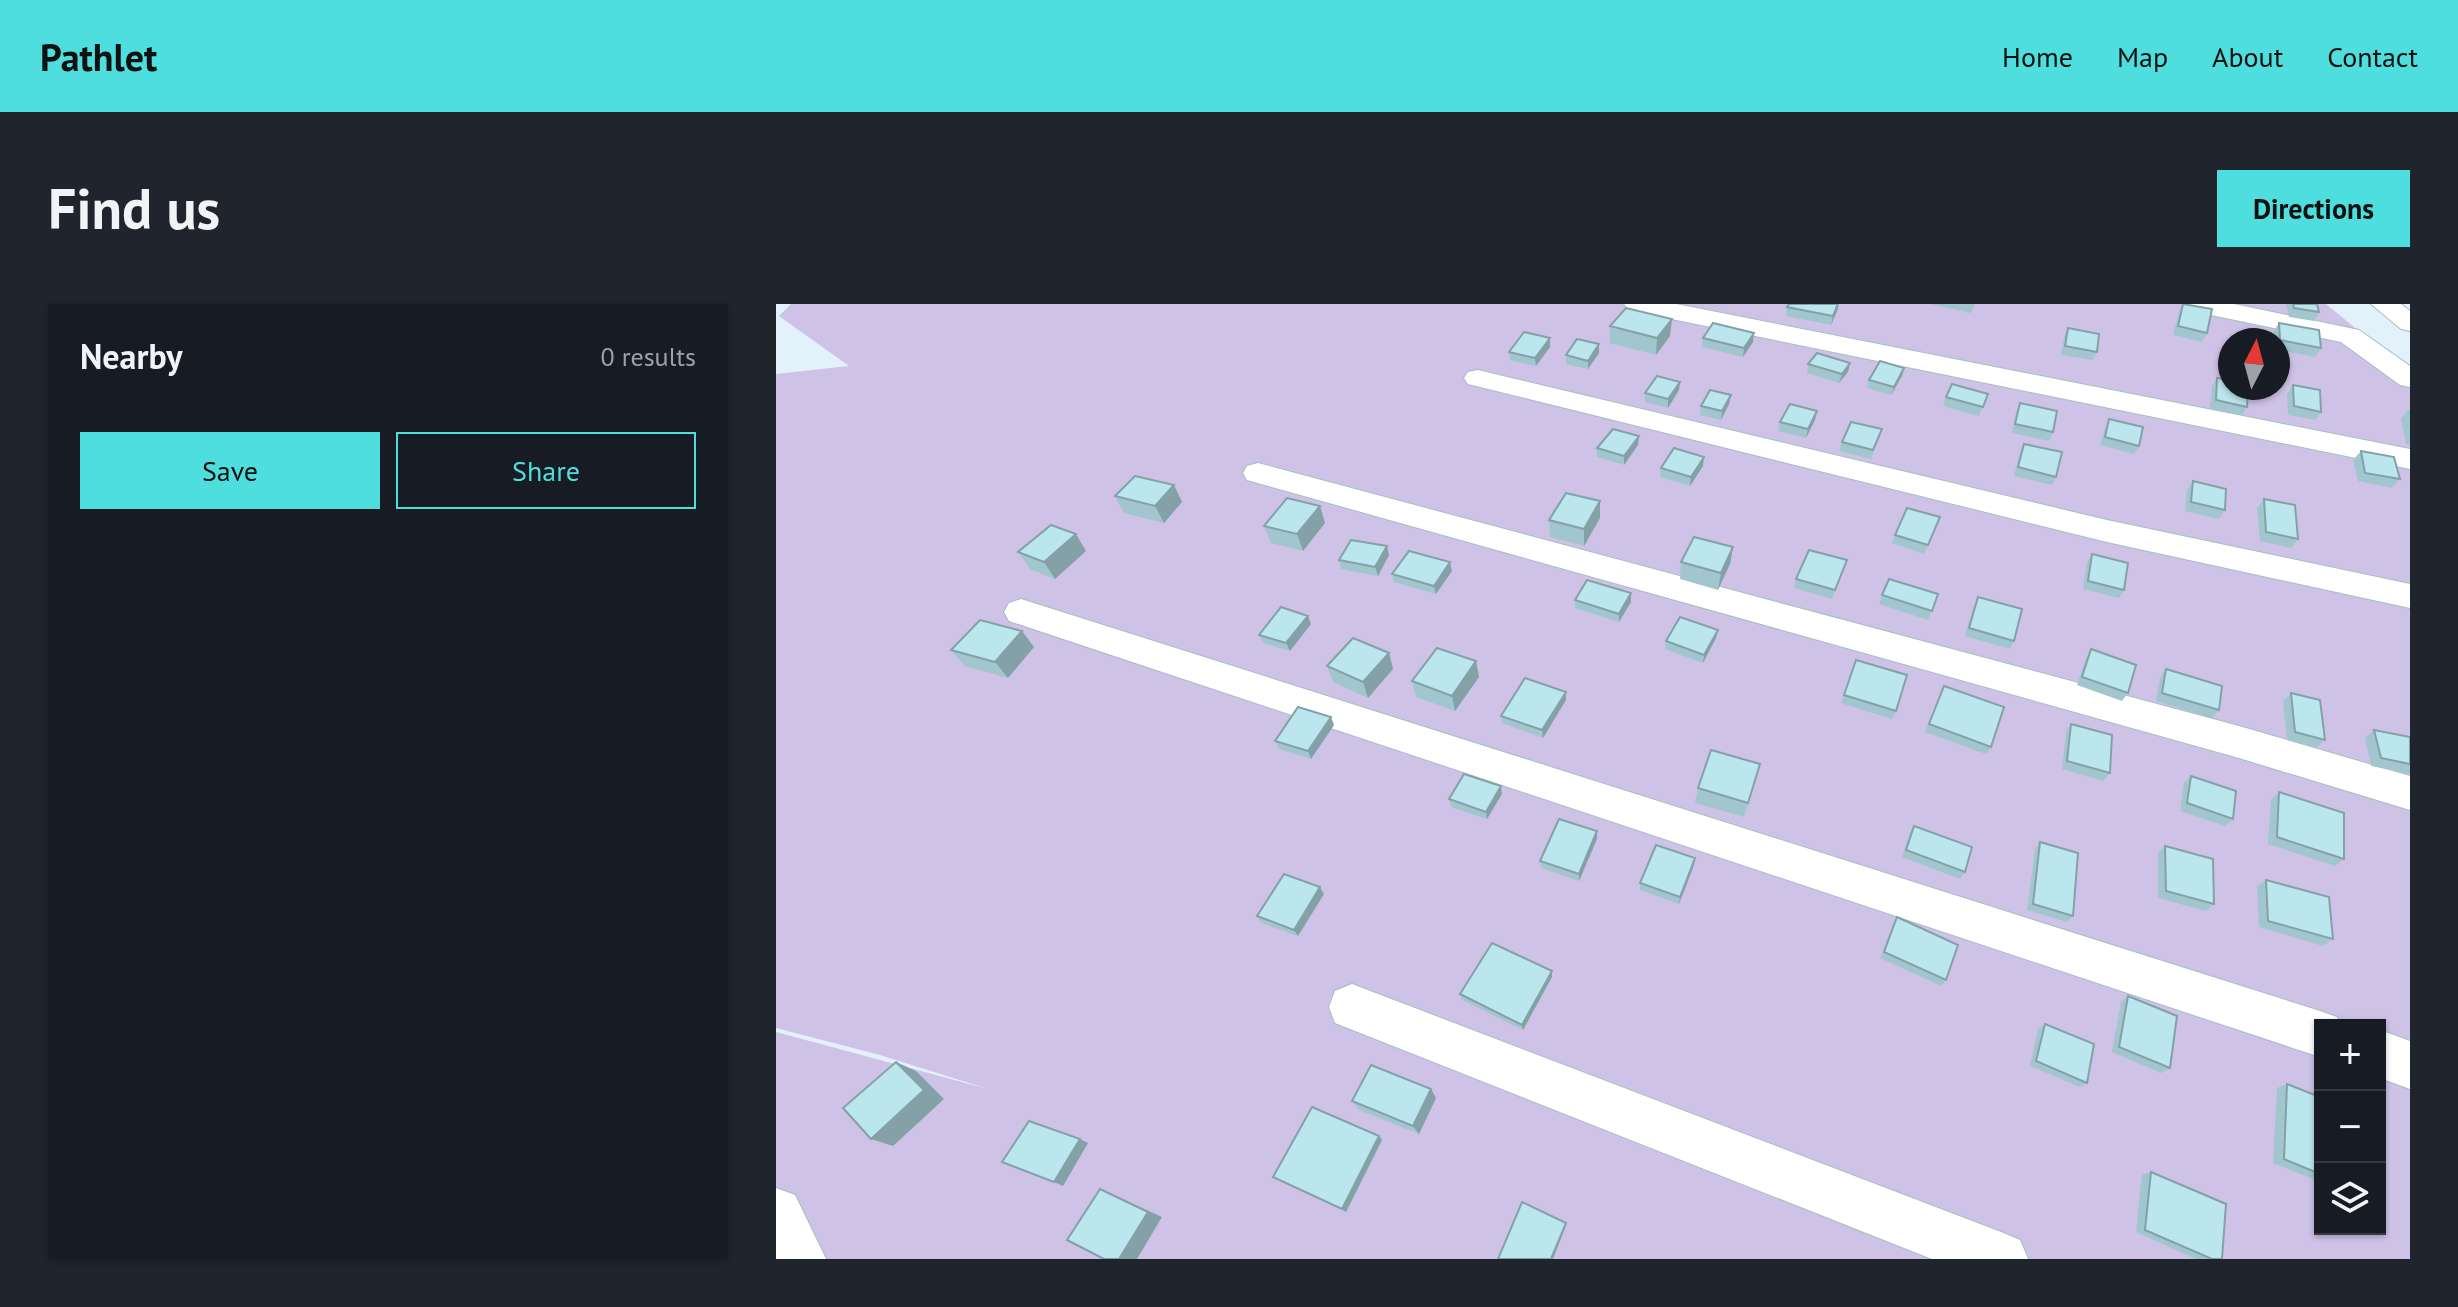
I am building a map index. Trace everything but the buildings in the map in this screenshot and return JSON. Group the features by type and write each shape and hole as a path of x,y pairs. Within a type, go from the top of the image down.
{"street":[{"path":"1637,304 2410,459"},
{"path":"2197,304 2350,336 2410,379"},
{"path":"2384,304 2410,323"},
{"path":"1478,378 2107,531 2410,596"},
{"path":"1258,473 2239,742 2410,793"},
{"path":"1021,612 2314,1032"},
{"path":"1352,1007 2001,1259"},
{"path":"2386,1056 2410,1065"},
{"path":"776,1214 799,1259"}],"shaded area":[{"path":"791,304 2326,304 2410,373 2410,1259 776,1259 776,1032 988,1089 880,1055 776,1028 776,374 849,366 779,316"}]}
